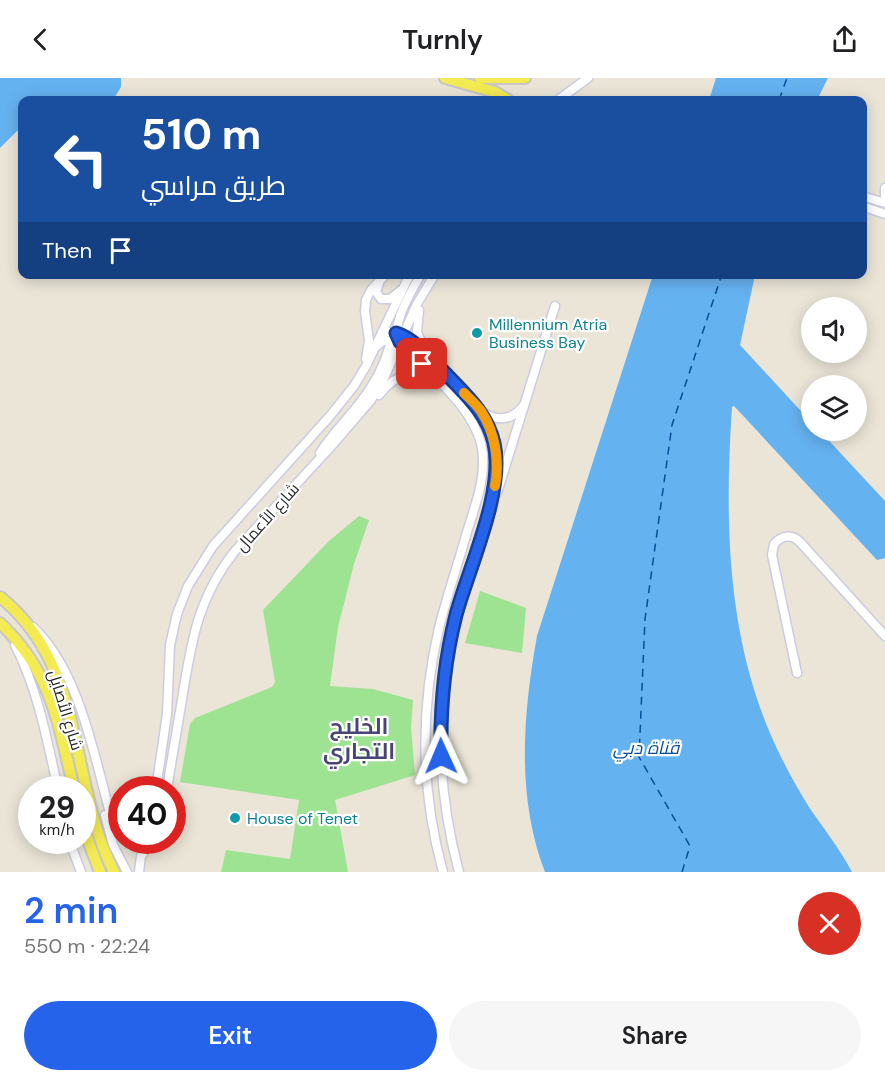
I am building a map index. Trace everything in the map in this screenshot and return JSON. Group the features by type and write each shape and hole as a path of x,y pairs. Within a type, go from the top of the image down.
{"main road":[{"path":"445,78 495,92 502,96"},
{"path":"480,78 525,78"},
{"name":"شارع الأصايل","path":"0,597 20,614 44,650 62,689 98,831 114,872"},
{"name":"شارع الأصايل","path":"3,626 32,660 45,683 72,776"},
{"path":"93,854 100,872"}],"street":[{"path":"563,96 588,78"},
{"path":"867,197 885,201 885,188"},
{"path":"867,208 885,214"},
{"path":"361,375 369,341 365,305 371,290 382,279"},
{"name":"شارع الأعمال","path":"158,776 167,714 170,645 177,614 188,586 213,546 330,416 361,375 407,279"},
{"path":"400,337 406,303 418,279"},
{"name":"شارع الأعمال","path":"169,776 192,637 203,603 214,581 228,561 335,442 375,393 400,337 432,279"},
{"path":"379,283 377,295 384,300 390,299 402,289"},
{"path":"425,290 416,326 420,342 429,357"},
{"path":"490,506 500,487 555,306"},
{"path":"382,333 400,337 429,357 480,410 493,418 506,418 518,413 528,399"},
{"path":"400,337 463,409 473,424 482,450 481,486 440,626 429,688 425,743 427,784 431,820 443,872"},
{"path":"311,469 328,440 369,390 390,345 384,340 375,348"},
{"path":"335,442 396,378 406,375 423,377 445,389"},
{"path":"459,872 441,756 442,694 452,634 496,481 496,456 490,431 480,410"},
{"path":"797,674 772,555 774,544 783,537 790,536 800,542 885,636"},
{"path":"474,556 484,553"},
{"path":"20,614 44,639 70,680 81,710 108,814"},
{"path":"3,626 21,656 34,691 55,776"},
{"path":"72,854 75,872"},
{"path":"74,854 81,872"},
{"path":"121,854 127,872"},
{"path":"139,872 142,854"}],"green space":[{"path":"359,516 369,520 354,564 338,627 330,686 373,689 413,700 411,727 415,775 335,800 348,872 221,872 226,850 290,859 299,800 186,783 186,776 181,776 190,724 195,718 272,687 275,682 263,610 329,541"},
{"path":"480,591 526,608 522,653 465,643"}],"water":[{"path":"0,78 121,78 121,87 115,96 18,96 18,130 0,148"},
{"path":"716,78 828,78 819,96 710,96"},
{"name":"قناة دبي","path":"652,279 754,279 740,345 801,411 801,441 829,441 885,501 885,558 877,560 734,406 732,407 730,541 739,629 749,672 762,714 783,762 809,807 852,872 545,872 536,844 526,785 526,725 537,636"}],"ferry route":[{"path":"780,96 787,78"},
{"path":"682,872 690,846 639,757 645,619 672,425 720,279"}],"slow traffic":[{"path":"464,393 480,410 494,443 497,469 495,486"}],"place":[{"name":"Millennium Atria Business Bay","path":"477,333"},
{"name":"House of Tenet","path":"235,818"}],"district":[{"name":"الخليج التجاري","path":"359,738"}],"route":[{"path":"422,364 400,342 396,333 404,336 429,357 480,410 494,443 497,469 494,494 457,614 448,654 442,694 441,756"}]}
